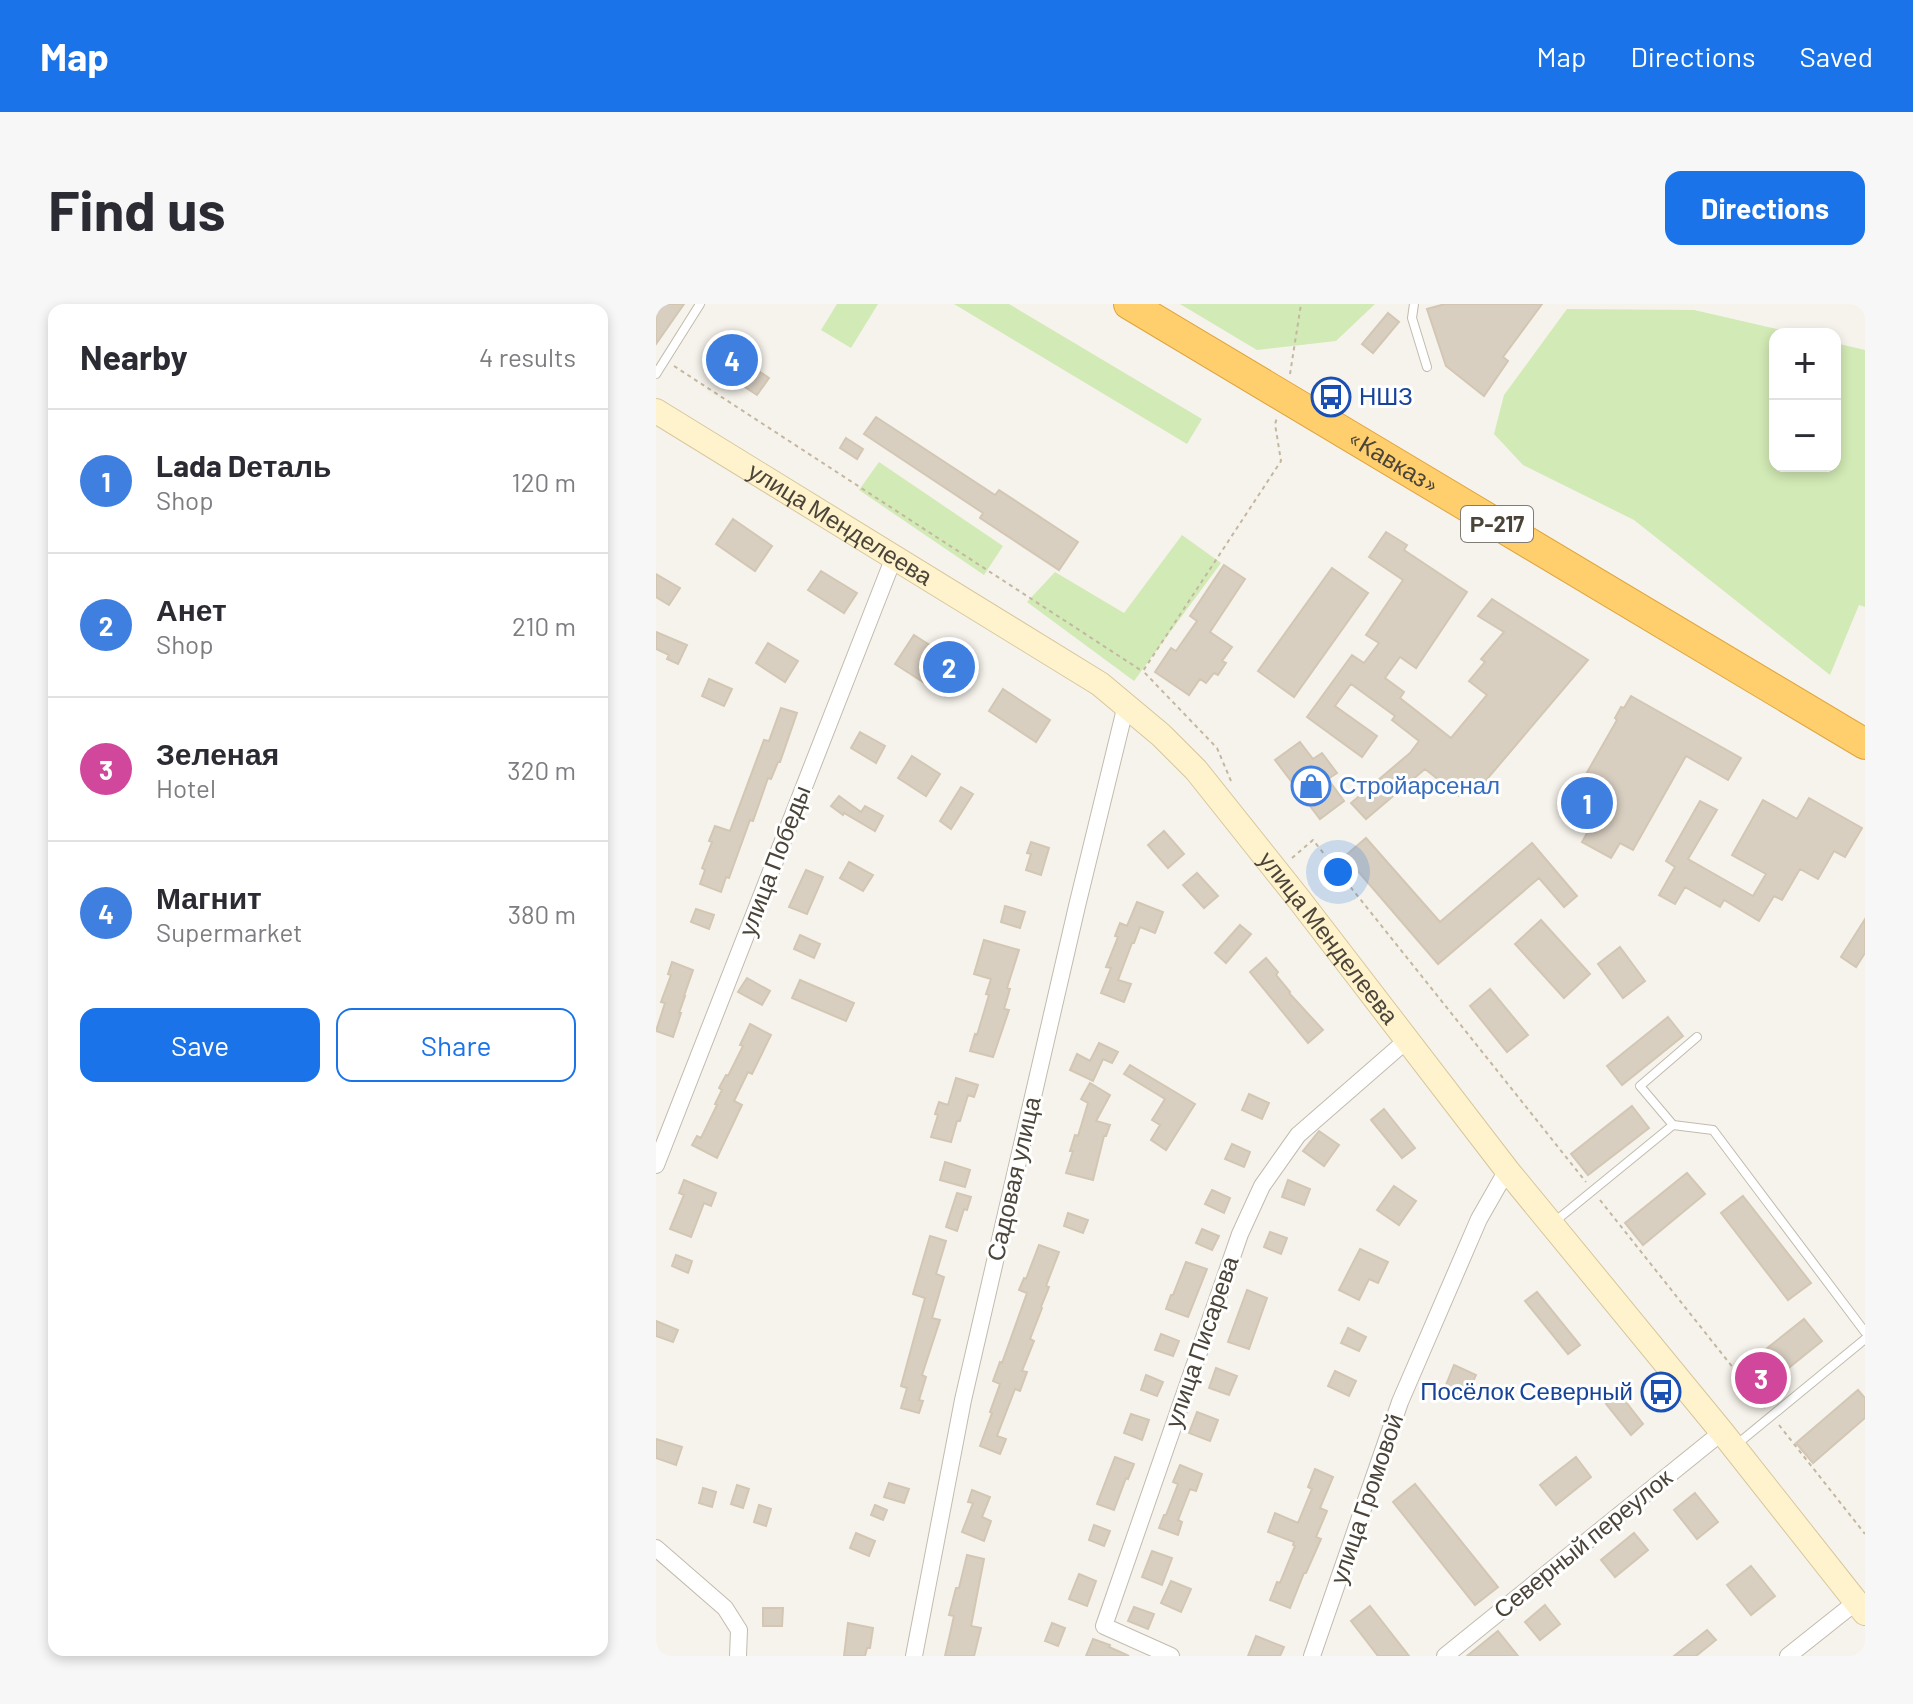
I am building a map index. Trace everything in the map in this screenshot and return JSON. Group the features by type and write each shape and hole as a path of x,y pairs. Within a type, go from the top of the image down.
{"highway":[{"name":"«Кавказ»","path":"1129,304 1865,744"}],"main road":[{"name":"улица Менделеева","path":"656,411 1100,684 1161,735 1196,770 1507,1170 1861,1608"}],"street":[{"name":"улица Победы","path":"656,1165 894,557"},
{"name":"Садовая улица","path":"914,1656 963,1400 1126,705"},
{"name":"улица Писарева","path":"1171,1656 1104,1626 1240,1234 1262,1186 1298,1135 1407,1040"},
{"name":"улица Громовой","path":"1312,1656 1400,1402 1479,1219 1507,1170"},
{"name":"Северный переулок","path":"1445,1656 1728,1440"},
{"path":"656,1548 725,1608 739,1630 738,1656"},
{"path":"1788,1656 1861,1608"}],"lane":[{"path":"656,374 700,304"},
{"path":"1414,304 1412,318 1427,367"},
{"path":"1697,1037 1640,1086 1673,1125 1713,1130 1865,1332"},
{"path":"1552,1224 1673,1125"},
{"path":"1728,1440 1771,1415 1865,1339"}],"path":[{"path":"1143,671 1281,461 1275,424 1285,397 1301,304"},
{"path":"665,360 1143,671 1217,748 1231,783"},
{"path":"1292,858 1313,840 1865,1534"}],"green space":[{"path":"837,304 878,304 851,348 821,330"},
{"path":"954,304 1009,304 1202,419 1187,444"},
{"path":"1180,304 1375,304 1336,341 1257,350"},
{"path":"1567,309 1694,310 1772,328 1769,328 1769,472 1841,472 1841,344 1865,350 1865,607 1859,605 1830,675 1634,520 1523,465 1494,434 1504,395"},
{"path":"879,462 1003,546 984,575 859,490"},
{"path":"1182,535 1221,563 1134,681 1027,602 1055,572 1124,613"}],"building":[{"path":"656,304 684,304 656,344"},
{"path":"1445,304 1542,304 1503,357 1508,361 1484,396 1446,366 1427,309"},
{"path":"1388,313 1399,322 1373,353 1362,344"},
{"path":"717,343 769,378 757,395 705,361"},
{"path":"876,417 995,495 999,490 1078,542 1059,570 980,518 983,513 864,434"},
{"path":"846,438 863,449 857,459 840,448"},
{"path":"733,519 772,546 755,571 716,544"},
{"path":"1386,532 1407,545 1404,550 1467,592 1416,668 1400,657 1385,678 1404,692 1400,698 1451,738 1487,695 1469,681 1485,662 1481,659 1504,632 1478,616 1492,599 1588,660 1477,791 1469,785 1459,796 1425,769 1366,819 1351,803 1410,753 1419,741 1392,720 1395,716 1351,684 1335,706 1377,736 1362,757 1307,717 1352,655 1364,663 1379,643 1366,635 1403,580 1369,557"},
{"path":"1224,565 1245,579 1210,632 1232,647 1222,661 1226,663 1218,675 1214,673 1206,683 1200,679 1189,695 1155,672 1171,648 1176,651 1197,621 1190,616"},
{"path":"1332,568 1368,593 1294,697 1258,671"},
{"path":"821,571 857,593 844,613 808,590"},
{"path":"656,574 680,588 669,605 656,597"},
{"path":"656,632 687,645 678,664 656,649"},
{"path":"914,635 964,667 945,696 895,664"},
{"path":"768,643 798,661 785,682 756,663"},
{"path":"709,679 732,689 724,706 702,696"},
{"path":"1003,689 1050,720 1036,742 989,711"},
{"path":"1631,696 1741,758 1728,780 1686,756 1633,850 1620,843 1611,858 1582,842 1591,826 1565,811 1617,720 1615,718 1621,707 1624,708"},
{"path":"781,708 797,713 780,762 771,779 768,778 729,878 726,877 721,892 700,884 715,826 730,831 764,740 769,741"},
{"path":"860,732 885,746 876,763 851,748"},
{"path":"1300,742 1313,759 1322,753 1337,773 1328,779 1344,801 1320,819 1275,760"},
{"path":"912,756 940,774 926,796 898,778"},
{"path":"961,787 973,794 951,829 940,821"},
{"path":"839,796 861,812 865,806 883,816 875,831 831,806"},
{"path":"1809,798 1862,828 1845,857 1834,851 1818,879 1800,869 1782,900 1774,896 1759,921 1724,900 1720,907 1685,887 1675,904 1659,895 1675,867 1666,861 1700,801 1717,810 1688,859 1753,896 1766,874 1732,855 1763,800 1797,819"},
{"path":"1164,831 1184,854 1168,868 1148,845"},
{"path":"1366,838 1440,922 1532,843 1577,896 1564,907 1539,878 1438,964 1345,856"},
{"path":"1031,842 1049,848 1041,875 1026,870"},
{"path":"849,862 873,875 863,891 840,878"},
{"path":"806,870 823,877 807,914 789,907"},
{"path":"1197,873 1218,896 1204,908 1183,885"},
{"path":"1137,902 1163,912 1155,933 1140,927 1132,943 1118,980 1131,984 1124,1002 1101,993 1111,968 1106,967 1120,923 1127,926"},
{"path":"1005,906 1025,912 1020,928 1001,922"},
{"path":"696,909 714,915 709,929 691,922"},
{"path":"1865,919 1865,953 1856,967 1841,957"},
{"path":"1541,920 1590,974 1564,998 1515,944"},
{"path":"1240,925 1251,934 1226,963 1215,953"},
{"path":"800,935 820,944 814,958 794,949"},
{"path":"984,940 1019,950 1007,988 1010,989 1004,1009 1009,1010 993,1057 970,1051 989,995 986,994 991,979 974,974"},
{"path":"1620,947 1645,981 1623,998 1598,964"},
{"path":"1266,958 1289,993 1323,1030 1308,1043 1250,972"},
{"path":"672,962 693,970 673,1037 656,1031 665,1003 661,1002 671,975 668,974"},
{"path":"747,978 770,991 762,1005 738,992"},
{"path":"800,980 854,1003 846,1021 792,998"},
{"path":"1490,989 1528,1035 1507,1052 1470,1006"},
{"path":"1668,1017 1683,1036 1622,1085 1607,1066"},
{"path":"750,1024 771,1035 752,1074 748,1072 734,1101 742,1105 717,1158 692,1145 697,1136 701,1138 717,1105 722,1090 719,1088 743,1046 740,1045"},
{"path":"1099,1043 1118,1052 1112,1063 1103,1059 1093,1081 1070,1070 1077,1054 1090,1061"},
{"path":"1130,1065 1195,1104 1166,1150 1151,1140 1160,1125 1152,1120 1165,1099 1124,1074"},
{"path":"956,1078 978,1085 974,1097 968,1095 951,1142 931,1137 939,1102 948,1105"},
{"path":"1090,1083 1110,1095 1096,1121 1110,1125 1104,1136 1093,1180 1066,1173 1075,1135 1078,1136 1088,1103 1081,1099"},
{"path":"1249,1094 1269,1103 1262,1119 1242,1110"},
{"path":"1632,1106 1649,1128 1588,1175 1571,1154"},
{"path":"1384,1109 1415,1148 1402,1158 1371,1120"},
{"path":"1319,1131 1339,1145 1324,1166 1303,1151"},
{"path":"1232,1144 1250,1152 1244,1167 1225,1159"},
{"path":"945,1162 970,1170 965,1187 940,1180"},
{"path":"1687,1173 1705,1194 1643,1245 1625,1223"},
{"path":"684,1180 716,1193 711,1206 704,1203 691,1237 670,1229 684,1195 679,1193"},
{"path":"1288,1180 1310,1189 1304,1205 1282,1197"},
{"path":"1394,1186 1416,1201 1399,1225 1377,1210"},
{"path":"1212,1190 1230,1198 1224,1213 1205,1204"},
{"path":"957,1193 971,1197 957,1231 946,1227"},
{"path":"1743,1196 1811,1283 1788,1300 1721,1213"},
{"path":"1068,1213 1088,1220 1083,1233 1064,1226"},
{"path":"1202,1229 1219,1236 1212,1250 1196,1243"},
{"path":"1270,1232 1287,1238 1281,1254 1264,1247"},
{"path":"930,1236 946,1241 936,1274 944,1277 932,1318 940,1320 922,1375 926,1377 919,1400 923,1401 919,1413 901,1408 907,1388 901,1386 925,1298 913,1294"},
{"path":"1039,1245 1059,1252 1030,1339 1034,1341 1022,1371 1027,1372 1020,1391 1015,1389 997,1436 1006,1439 1000,1454 980,1446 1000,1384 993,1381 1027,1293 1019,1290"},
{"path":"1360,1249 1388,1262 1378,1283 1369,1279 1359,1300 1339,1290"},
{"path":"676,1255 692,1261 688,1273 672,1266"},
{"path":"1186,1262 1207,1269 1188,1317 1166,1309"},
{"path":"1247,1290 1267,1298 1249,1349 1228,1342"},
{"path":"1537,1292 1580,1345 1568,1354 1525,1301"},
{"path":"1804,1319 1822,1341 1760,1391 1742,1368"},
{"path":"656,1321 678,1330 673,1342 656,1336"},
{"path":"1348,1328 1366,1337 1359,1351 1341,1343"},
{"path":"1161,1334 1179,1341 1173,1356 1155,1350"},
{"path":"1454,1365 1476,1375 1465,1399 1444,1390"},
{"path":"1216,1368 1237,1376 1229,1395 1209,1388"},
{"path":"1335,1371 1356,1381 1349,1396 1328,1386"},
{"path":"1146,1375 1163,1382 1157,1396 1141,1390"},
{"path":"1858,1390 1865,1398 1865,1418 1813,1463 1796,1443"},
{"path":"1619,1393 1643,1424 1631,1435 1606,1404"},
{"path":"1197,1412 1218,1420 1210,1441 1189,1433"},
{"path":"1131,1414 1149,1420 1142,1440 1124,1433"},
{"path":"656,1439 682,1447 676,1465 656,1458"},
{"path":"1115,1457 1134,1464 1114,1510 1097,1504"},
{"path":"1576,1457 1591,1477 1556,1505 1540,1485"},
{"path":"1180,1465 1202,1474 1196,1491 1190,1489 1178,1520 1182,1522 1178,1535 1159,1528 1178,1484 1173,1482"},
{"path":"1315,1469 1333,1477 1320,1508 1327,1511 1316,1537 1321,1539 1290,1608 1270,1600 1277,1582 1280,1583 1294,1542 1268,1532 1275,1513 1298,1523 1312,1489 1308,1487"},
{"path":"889,1483 909,1489 904,1503 884,1497"},
{"path":"1415,1484 1498,1587 1475,1605 1393,1502"},
{"path":"737,1485 749,1489 743,1508 731,1504"},
{"path":"703,1488 716,1492 712,1507 699,1503"},
{"path":"972,1490 990,1497 982,1517 991,1521 984,1541 962,1532 973,1503 968,1502"},
{"path":"1695,1493 1718,1522 1697,1539 1674,1510"},
{"path":"759,1505 771,1509 766,1526 754,1522"},
{"path":"875,1505 887,1510 883,1520 871,1515"},
{"path":"1094,1525 1110,1531 1104,1546 1089,1540"},
{"path":"856,1533 875,1541 869,1556 850,1548"},
{"path":"1634,1533 1648,1550 1615,1577 1601,1560"},
{"path":"1152,1551 1172,1558 1162,1585 1142,1577"},
{"path":"967,1555 984,1559 971,1626 981,1628 974,1656 945,1656 954,1616 949,1615"},
{"path":"1751,1566 1775,1596 1751,1615 1727,1585"},
{"path":"1079,1574 1096,1581 1087,1606 1069,1599"},
{"path":"1171,1581 1191,1589 1181,1612 1161,1603"},
{"path":"1545,1605 1560,1624 1540,1640 1525,1622"},
{"path":"1370,1606 1409,1656 1378,1656 1351,1621"},
{"path":"1134,1607 1154,1614 1148,1629 1128,1621"},
{"path":"763,1608 783,1608 782,1626 763,1626"},
{"path":"848,1623 873,1628 870,1648 867,1648 865,1656 844,1656"},
{"path":"1052,1623 1065,1628 1058,1646 1045,1641"},
{"path":"1707,1630 1716,1640 1696,1656 1674,1656"},
{"path":"1498,1631 1518,1656 1467,1656"},
{"path":"1256,1636 1284,1647 1280,1656 1248,1656"},
{"path":"1093,1639 1110,1645 1129,1656 1086,1656"}],"place":[{"name":"Магнит","path":"732,360"},
{"name":"НШЗ","path":"1331,397"},
{"name":"Анет","path":"949,667"},
{"name":"Стройарсенал","path":"1311,786"},
{"name":"Lada Dеталь","path":"1587,803"},
{"name":"Зеленая","path":"1761,1378"},
{"name":"Посёлок Северный","path":"1661,1392"}]}
